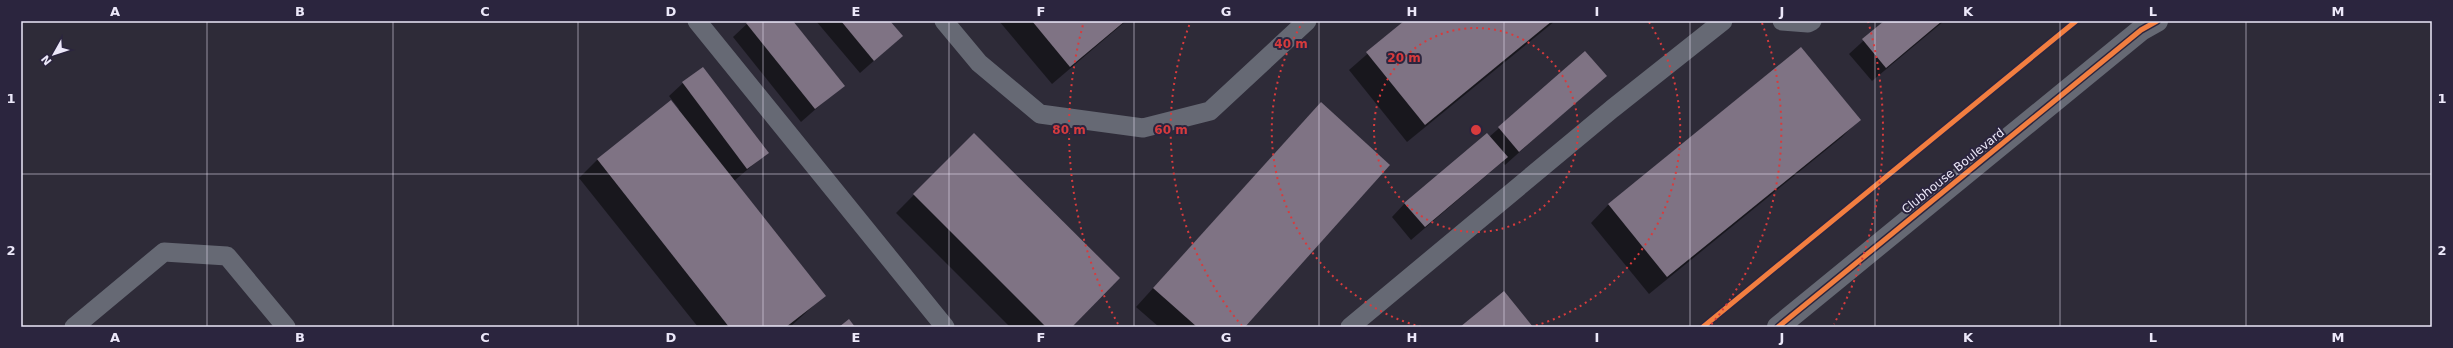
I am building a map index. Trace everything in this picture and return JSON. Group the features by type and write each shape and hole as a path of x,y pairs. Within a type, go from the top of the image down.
{"street":[{"name":"Clubhouse Boulevard","path":"1778,327 2149,24"}],"lane":[{"path":"697,21 945,327"},
{"path":"944,21 979,63 1040,114 1143,128 1210,111 1307,21"},
{"path":"1350,327 1612,109 1723,21"},
{"path":"1782,21 1808,23 1812,21"},
{"path":"74,327 164,252 227,256 286,327"}],"building":[{"path":"748,21 793,21 845,86 815,109 746,23"},
{"path":"841,21 890,21 903,36 874,61"},
{"path":"1032,21 1125,21 1070,67"},
{"path":"1404,21 1552,21 1425,125 1366,52"},
{"path":"1884,21 1942,21 1886,68 1862,39"},
{"path":"1801,47 1861,120 1667,277 1608,204"},
{"path":"1585,51 1607,76 1519,152 1498,127"},
{"path":"703,67 769,153 747,169 682,82"},
{"path":"671,100 826,296 786,327 729,327 597,159"},
{"path":"1321,102 1390,165 1245,327 1197,327 1153,288"},
{"path":"974,133 1120,278 1072,327 1046,327 913,194"},
{"path":"1487,133 1508,157 1425,227 1404,203"},
{"path":"1504,291 1533,327 1460,327"},
{"path":"849,319 855,327 839,327"}],"cycle path":[{"path":"1703,327 2076,21"},
{"path":"1778,327 2141,30 2157,21"}]}
